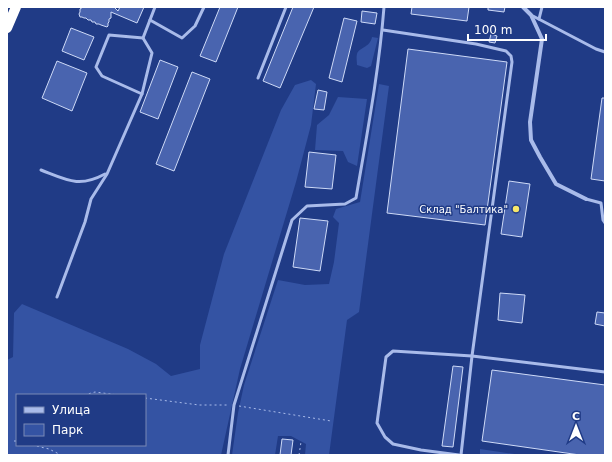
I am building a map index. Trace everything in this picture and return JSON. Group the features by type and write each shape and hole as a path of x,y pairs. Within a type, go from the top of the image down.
{"highway":[{"path":"7,28 16,7"}],"street":[{"path":"523,7 531,15 542,39 530,122 531,140 556,184 586,199"}],"lane":[{"path":"142,38 155,7"},
{"path":"150,20 182,38 195,26 204,7"},
{"path":"258,78 286,7"},
{"path":"228,455 234,406 292,220 307,206 345,204 356,198 374,96 383,30 384,7"},
{"path":"539,19 542,7"},
{"path":"531,15 596,49 605,52"},
{"path":"383,30 476,44 506,52 511,56 512,62 472,356 460,455 420,450 393,444 385,437 377,423 386,357 393,351 472,356 605,372"},
{"path":"57,297 85,222 91,199 107,174 142,94 152,52 142,38 109,35 96,67 102,76 142,94"},
{"path":"41,170 67,180 80,182 96,180 107,174"},
{"path":"586,199 603,202 603,220 605,223"}],"path":[{"path":"88,394 95,392 110,394"},
{"path":"299,455 301,442"},
{"path":"36,446 49,449 61,455"}],"green space":[{"path":"372,37 378,38 371,66 367,68 357,65 358,52 371,41"},
{"path":"311,80 316,84 311,125 296,182 240,369 221,455 7,455 7,360 13,357 14,313 22,304 128,349 156,364 171,376 200,369 200,345 224,254 281,110 295,85"},
{"path":"379,84 389,86 359,312 347,320 329,455 305,455 306,444 291,436 278,436 275,455 232,455 244,385 278,280 305,285 329,284 334,262 339,223 333,217 336,209 360,202"},
{"path":"338,97 367,99 357,166 348,162 343,151 315,150 317,125 329,115"},
{"path":"480,449 521,455 480,455"}],"building":[{"path":"83,7 114,7 118,11 120,7 144,7 137,23 111,12 111,18 109,19 107,27 80,17 80,9"},
{"path":"220,7 238,7 216,62 200,56"},
{"path":"293,7 314,7 280,88 263,81"},
{"path":"412,7 469,7 467,21 411,14"},
{"path":"488,7 505,7 504,12 488,10"},
{"path":"362,11 377,13 375,24 361,22"},
{"path":"344,18 357,21 342,82 329,78"},
{"path":"71,28 94,37 84,60 62,51"},
{"path":"491,34 497,36 495,43 489,42"},
{"path":"408,49 507,62 485,225 387,213"},
{"path":"160,60 178,67 158,119 140,112"},
{"path":"57,61 87,73 72,111 42,98"},
{"path":"192,72 210,79 174,171 156,164"},
{"path":"318,90 327,92 324,110 314,109"},
{"path":"602,98 605,98 605,181 591,179"},
{"path":"309,152 336,155 332,189 305,187"},
{"name":"Склад \"Балтика\"","path":"509,181 530,184 522,237 501,234"},
{"path":"300,218 328,221 320,271 293,267"},
{"path":"500,293 525,295 522,323 498,320"},
{"path":"597,312 605,313 605,326 595,324"},
{"path":"453,366 463,367 453,447 442,446"},
{"path":"492,370 605,385 605,455 580,455 482,441"},
{"path":"282,439 293,440 291,455 280,455"}],"place":[{"name":"Склад \"Балтика\"","path":"516,209"}]}
